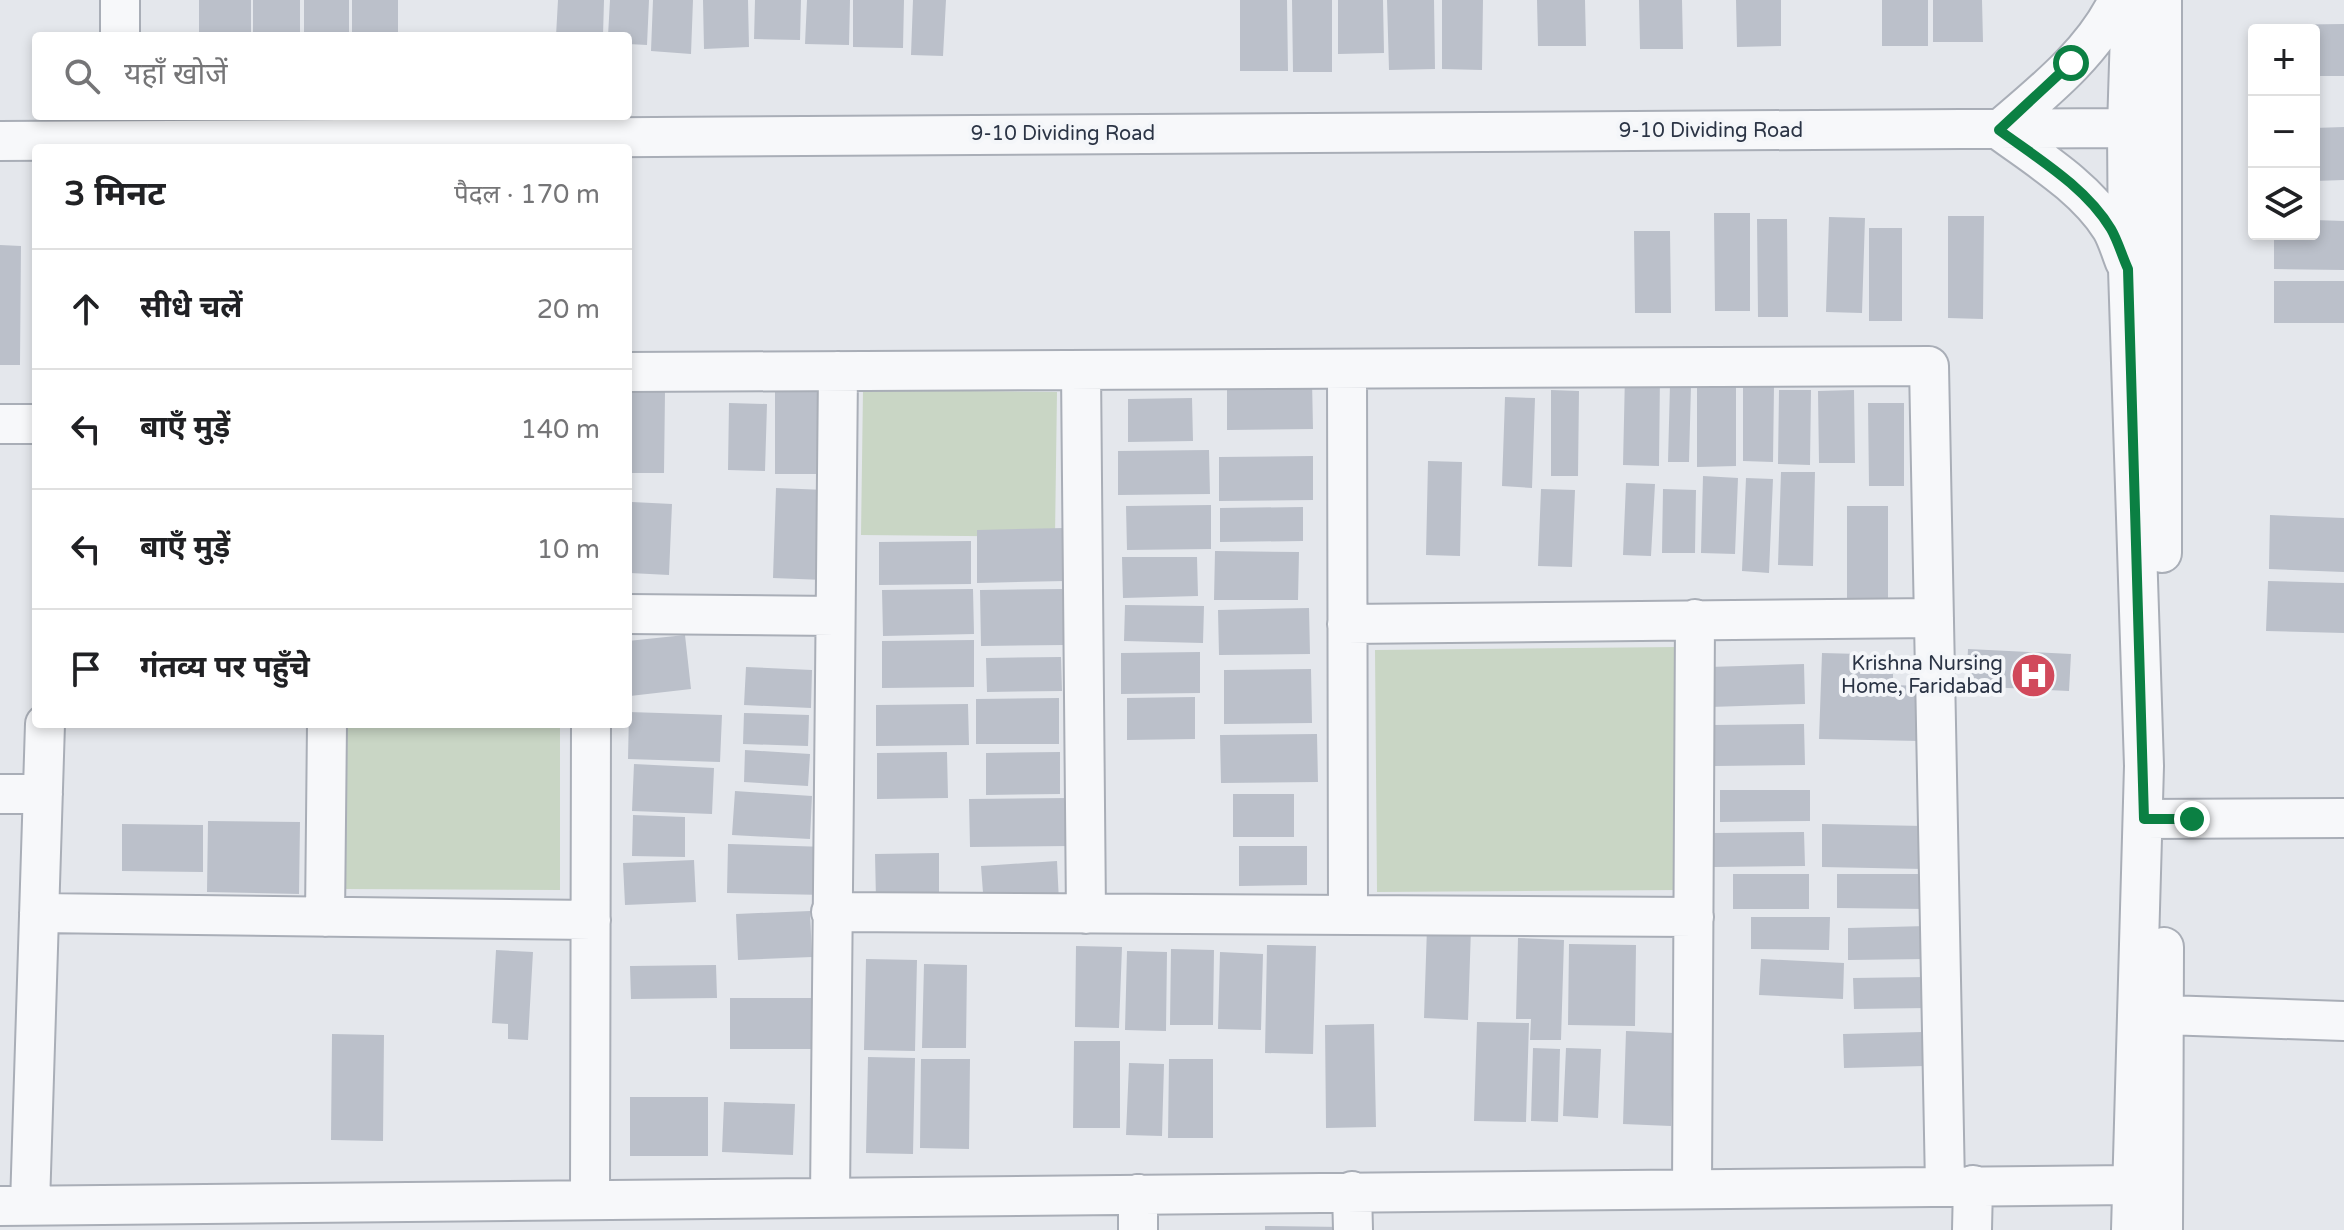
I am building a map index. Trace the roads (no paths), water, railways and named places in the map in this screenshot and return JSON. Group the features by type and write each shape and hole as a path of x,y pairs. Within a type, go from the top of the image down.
{"street":[{"path":"120,0 120,32"},
{"path":"2118,0 2110,17 2071,63 1999,130 2049,167 2087,201 2111,228 2128,269"},
{"path":"2131,0 2127,128 2128,269 2165,1015 2163,1230"},
{"path":"2131,1230 2131,1185 2153,819 2162,0"},
{"name":"9-10 Dividing Road","path":"0,141 60,144 122,127 2127,128"},
{"path":"632,372 1929,366 1934,618 1959,1185 1972,1230"},
{"path":"1347,369 1348,915"},
{"path":"1081,370 1086,914"},
{"path":"830,1197 838,371"},
{"path":"0,424 32,424"},
{"path":"632,614 835,616"},
{"path":"1347,624 1934,618"},
{"path":"1692,1188 1695,619"},
{"path":"45,728 39,913 15,1206 130,1217 590,1200 830,1197 1138,1212 1352,1191 2131,1185"},
{"path":"325,917 327,728"},
{"path":"590,1200 591,728"},
{"path":"0,794 43,794"},
{"path":"2153,819 2344,818"},
{"path":"831,912 1694,917"},
{"path":"39,913 591,920"},
{"path":"2165,1015 2344,1021"},
{"path":"1352,1191 1353,1230"}],"place":[{"name":"Krishna Nursing Home, Faridabad","path":"2034,675"}]}
